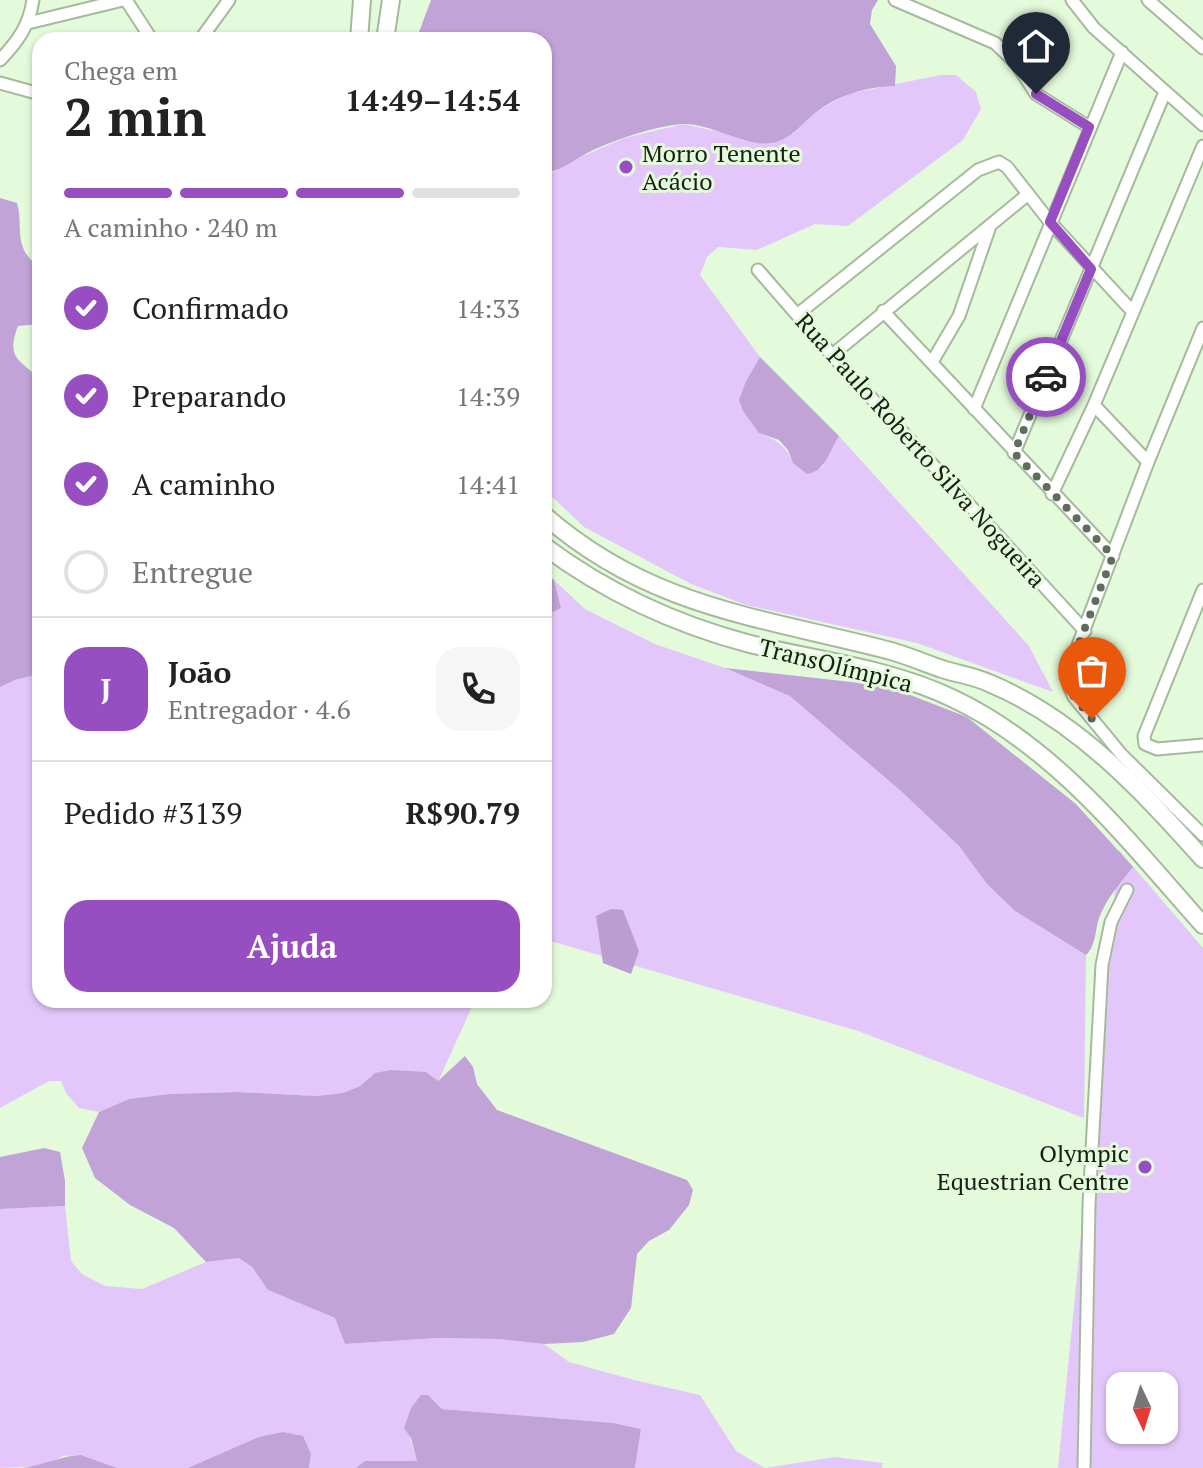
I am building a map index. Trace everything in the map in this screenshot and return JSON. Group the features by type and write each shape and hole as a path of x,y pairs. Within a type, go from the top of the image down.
{"highway":[{"path":"360,32 362,0"},
{"path":"386,32 391,0"},
{"name":"TransOlímpica","path":"552,522 626,572 672,594 772,625 894,652 988,682 1072,731 1107,759 1203,859"},
{"name":"TransOlímpica","path":"552,551 606,588 656,613 753,644 875,670 929,688 972,708 1037,751 1080,788 1203,925"}],"street":[{"path":"0,60 20,39 28,23 33,0"},
{"path":"28,23 124,0 146,32"},
{"path":"206,32 229,0"},
{"path":"895,0 995,43 1016,63 1036,94 1089,127"},
{"path":"1071,0 1088,21 1203,125"},
{"path":"1148,0 1203,48"},
{"path":"974,409 1122,52"},
{"path":"0,83 32,92"},
{"path":"1014,453 1165,92"},
{"path":"1052,494 1094,405 1203,146"},
{"path":"798,314 978,170 999,162 1007,167 1050,222 1132,311"},
{"path":"832,355 1027,195"},
{"path":"932,362 959,316 990,226"},
{"name":"Rua Paulo Roberto Silva Nogueira","path":"758,270 1085,631"},
{"path":"883,311 1113,556"},
{"path":"1203,328 1069,669 1069,686 1074,697 1121,754 1203,835"},
{"path":"1094,405 1148,462"},
{"path":"1203,590 1144,736 1145,744 1157,749 1203,745"},
{"path":"1084,1468 1089,1205 1102,965 1111,922 1127,890"}],"shaded area":[{"path":"431,0 878,0 872,10 870,24 896,66 895,86 863,90 833,101 793,133 776,142 754,142 705,127 681,124 625,137 552,171 552,32 419,32"},
{"path":"940,75 956,75 976,92 981,109 963,140 848,226 815,224 757,250 718,247 707,257 700,275 760,357 746,381 759,433 780,444 794,463 822,468 839,436 1029,646 1053,692 917,643 746,605 691,584 584,527 552,497 552,172 624,138 683,124 735,135 793,134 817,111 848,94"},
{"path":"0,198 17,203 22,244 32,261 32,325 18,326 13,346 17,358 32,372 32,676 0,687"},
{"path":"760,357 839,436 823,465 813,472 807,474 793,463 788,450 779,440 759,433 743,411 739,400"},
{"path":"552,578 554,580 561,608 552,613"},
{"path":"554,580 585,609 655,644 790,695 959,846 987,884 1015,911 1086,955 1084,1118 858,1031 552,941 552,613 561,608"},
{"path":"725,668 887,686 967,717 1076,804 1133,867 1102,911 1093,943 1086,955 1015,911 987,884 959,846 902,792 790,696"},
{"path":"32,676 32,1008 471,1008 438,1082 375,1073 360,1086 343,1093 316,1096 238,1092 169,1094 129,1099 99,1112 79,1108 66,1093 61,1081 49,1081 0,1108 0,687"},
{"name":"Olympic Equestrian Centre","path":"1119,850 1203,948 1203,1468 1058,1468"},
{"path":"611,909 623,910 639,951 631,974 603,963 596,916"},
{"path":"465,1056 473,1067 477,1084 497,1110 687,1180 693,1190 689,1205 669,1230 649,1241 637,1254 631,1308 614,1334 583,1342 544,1344 438,1338 345,1344 335,1318 268,1290 252,1267 239,1258 206,1262 174,1228 130,1205 95,1178 82,1148 99,1112 129,1099 169,1094 238,1092 316,1096 343,1093 360,1086 375,1073 391,1070 426,1072 438,1081"},
{"path":"44,1148 60,1152 65,1206 0,1209 0,1157"},
{"path":"65,1206 71,1261 82,1274 105,1286 142,1289 206,1262 239,1258 252,1267 268,1290 335,1318 345,1344 438,1338 544,1344 569,1362 700,1395 736,1451 765,1468 635,1468 641,1429 614,1423 442,1409 428,1395 410,1438 417,1461 365,1461 356,1468 309,1468 311,1454 212,1459 188,1468 117,1468 81,1455 63,1456 44,1466 0,1468 0,1209"},
{"path":"421,1395 428,1395 442,1409 614,1423 641,1429 635,1468 356,1468 365,1461 417,1461 411,1438 404,1428 411,1408"},
{"path":"283,1432 303,1436 311,1454 309,1468 188,1468 259,1437"},
{"path":"81,1455 117,1468 23,1468 66,1457"},
{"path":"835,1457 883,1463 882,1468 765,1468"}],"way so far":[{"path":"1046,377 1014,453 1113,556 1069,669 1072,694 1092,719"}],"place":[{"name":"Morro Tenente Acácio","path":"626,167"},
{"name":"Olympic Equestrian Centre","path":"1145,1167"}],"route":[{"path":"1036,94 1089,127 1050,222 1091,269 1046,377"}]}
